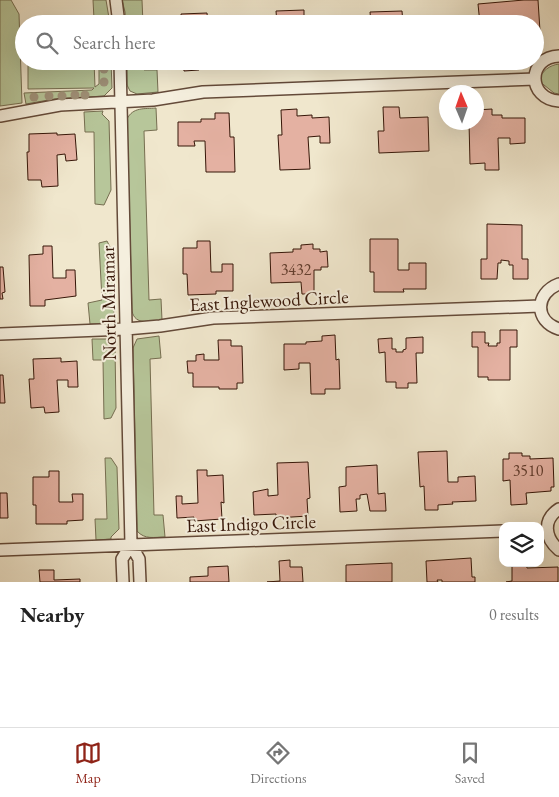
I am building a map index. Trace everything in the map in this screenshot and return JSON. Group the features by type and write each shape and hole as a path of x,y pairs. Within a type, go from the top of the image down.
{"street":[{"path":"116,0 118,15"},
{"path":"544,61 559,56"},
{"name":"North Miramar","path":"120,70 131,545 139,558 140,582"},
{"path":"536,70 534,79 539,92 550,100 559,101"},
{"path":"0,116 60,105 153,100 203,92 534,79"},
{"path":"559,284 552,286 546,291 540,306 545,320 550,326 559,329"},
{"name":"East Inglewood Circle","path":"0,334 126,329 213,318 540,306"},
{"path":"559,509 551,515 544,530 553,545 559,550"},
{"name":"East Indigo Circle","path":"0,550 499,531"},
{"name":"North Miramar","path":"122,582 122,559 131,545"}],"green space":[{"path":"0,0 11,0 19,14 15,15 15,70 21,70 22,103 0,106"},
{"path":"93,0 106,0 108,15 94,15"},
{"path":"122,0 142,0 143,15 125,15"},
{"path":"559,64 559,94 554,93 539,81 546,69"},
{"path":"28,70 94,70 95,87 99,84 99,70 111,70 112,88 104,96 54,99 26,104 24,93 92,90 94,88 28,89"},
{"path":"127,70 157,70 158,92 137,94 130,91 127,85"},
{"path":"156,108 157,130 144,131 149,300 161,299 162,320 144,322 136,319 132,311 127,119 132,112"},
{"path":"103,111 102,114 109,121 111,190 104,205 95,204 94,132 85,132 84,112"},
{"path":"107,241 112,251 114,313 107,323 90,324 88,303 102,300 99,243"},
{"path":"159,336 161,358 150,359 154,515 163,515 165,537 150,537 143,536 137,531 133,348 137,339"},
{"path":"92,339 109,339 109,342 115,349 116,408 111,418 104,419 103,360 93,360"},
{"path":"105,458 111,458 117,467 119,529 111,539 96,540 95,519 107,519"}],"building":[{"path":"538,0 539,15 479,15 478,4"},
{"path":"304,10 304,15 276,15 276,11"},
{"path":"402,11 402,15 370,15 370,12"},
{"path":"207,13 207,15 181,15"},
{"path":"383,107 399,107 400,118 428,117 429,151 379,153 378,131 384,131"},
{"path":"297,109 297,116 312,115 312,118 329,117 330,143 320,143 320,136 308,137 310,169 280,170 278,135 282,135 281,110"},
{"path":"492,109 492,115 502,115 502,118 525,118 525,143 510,144 510,138 498,138 499,170 485,170 485,163 470,164 469,130 484,130 484,110"},
{"path":"215,113 229,113 230,137 234,137 235,172 206,172 205,141 194,141 195,146 178,146 178,122 201,122 201,119 215,119"},
{"path":"57,133 57,135 75,134 77,160 66,161 65,154 57,155 58,186 42,187 41,180 28,180 27,152 29,152 29,134"},
{"path":"487,224 522,225 522,259 528,259 528,279 513,279 513,265 509,265 509,261 501,260 501,263 498,263 497,279 481,279 481,259 487,259"},
{"path":"370,239 398,239 398,270 409,270 409,263 426,263 426,289 403,289 404,292 374,292 374,272 370,272"},
{"path":"197,241 210,241 211,272 222,272 222,264 233,264 233,291 216,291 216,294 188,295 187,274 183,274 183,248 197,248"},
{"path":"313,244 313,249 320,249 320,252 327,251 328,267 314,270 314,294 302,294 301,282 271,283 270,253 293,252 293,249 301,249 301,245"},
{"path":"43,246 52,246 53,278 66,278 66,270 75,270 76,296 45,300 45,306 30,306 29,255 43,254"},
{"path":"0,267 3,267 5,292 2,293 3,299 0,299"},
{"path":"500,330 517,330 517,347 510,347 510,380 488,380 488,377 478,377 478,347 472,347 472,332 485,332 485,343 489,343 488,346 497,346 497,343 500,343"},
{"path":"335,335 336,360 339,359 340,389 325,389 325,394 311,394 310,363 299,363 299,369 284,370 284,344 306,344 306,342 322,341 322,336"},
{"path":"423,337 423,353 416,353 417,383 408,383 408,388 396,388 396,382 386,382 385,352 379,353 378,339 392,338 392,349 396,349 396,352 403,352 406,349 406,338"},
{"path":"218,340 231,340 231,346 242,346 243,383 237,383 237,389 193,387 193,373 188,373 187,361 196,361 196,355 204,354 204,360 219,360"},
{"path":"61,358 61,362 77,361 78,387 68,387 68,380 57,380 59,412 45,413 44,407 31,408 29,379 34,379 33,359"},
{"path":"0,375 3,375 5,403 0,403"},
{"path":"447,451 448,482 458,482 458,477 475,476 476,501 452,502 453,504 438,505 438,510 425,510 424,486 420,487 418,452"},
{"path":"509,453 522,453 522,456 530,456 530,459 553,458 554,487 551,487 551,491 526,493 527,504 511,505 510,480 503,481 503,459 509,459"},
{"path":"308,462 310,498 307,499 308,516 276,518 276,514 254,515 253,492 268,489 268,496 278,495 277,463"},
{"path":"377,465 378,494 385,493 386,511 370,511 367,494 360,495 360,499 356,499 357,511 340,512 339,487 346,486 346,467"},
{"path":"197,470 207,470 207,476 223,475 224,503 221,502 222,519 194,521 194,517 177,518 176,496 182,496 182,504 198,503"},
{"path":"49,471 59,471 59,502 73,502 72,494 83,494 83,520 67,521 67,524 36,524 36,505 33,505 33,477 49,477"},
{"path":"0,493 7,493 8,518 0,518"},
{"path":"471,558 472,577 475,577 475,582 442,582 442,580 437,580 438,582 427,582 426,561"},
{"path":"290,560 290,567 302,567 303,582 267,582 280,581 279,561"},
{"path":"392,563 392,582 346,582 346,565"},
{"path":"228,566 229,582 190,582 190,577 208,576 208,567"},
{"path":"512,567 558,567 558,582 506,582 512,581"},
{"path":"39,570 54,570 54,580 80,579 80,582 40,582"}]}
